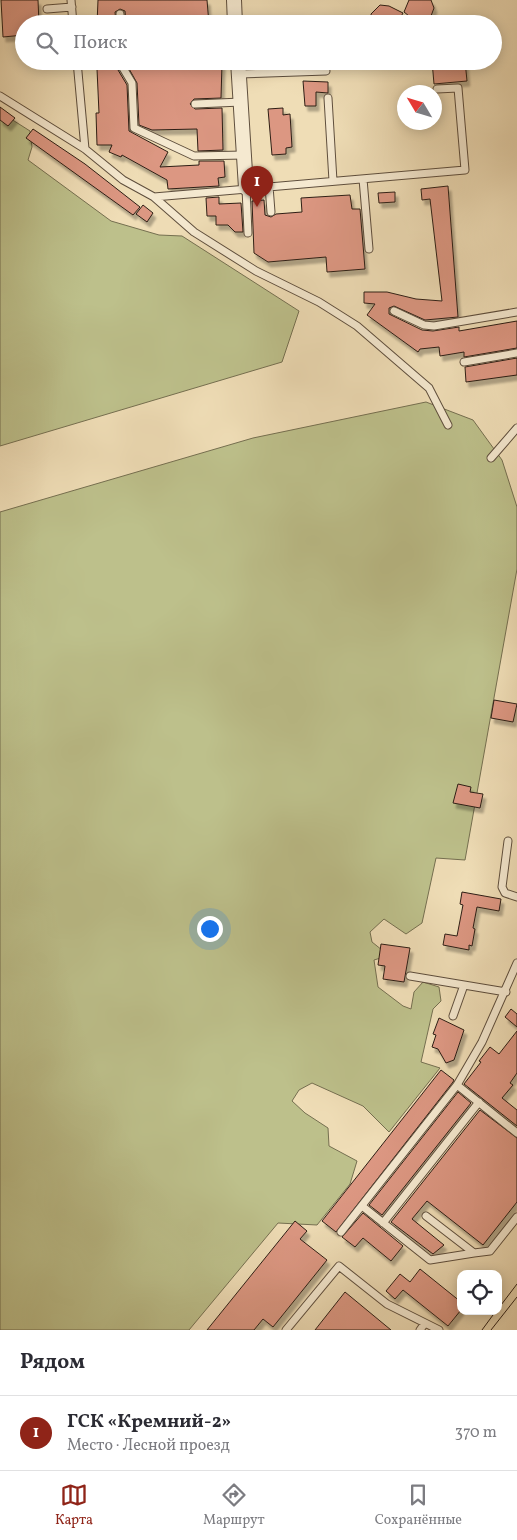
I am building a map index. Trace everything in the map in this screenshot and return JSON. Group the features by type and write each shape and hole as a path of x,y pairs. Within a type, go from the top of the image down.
{"street":[{"path":"234,0 235,15"},
{"path":"238,70 246,188"}],"lane":[{"path":"48,9 72,4"},
{"path":"78,70 85,149"},
{"path":"124,70 132,83 134,128 194,156 244,155"},
{"path":"297,70 326,71"},
{"path":"154,197 465,170 458,88 442,89"},
{"path":"0,96 85,149 123,180 154,197 194,232 256,271 319,302 357,326 429,388 438,402 448,425"},
{"path":"328,98 333,181"},
{"path":"195,104 241,102"},
{"path":"363,179 369,249"},
{"path":"269,186 271,212"},
{"path":"246,188 248,232"},
{"path":"394,311 424,325 434,326 517,312"},
{"path":"464,362 517,353"},
{"path":"491,458 517,428"},
{"path":"508,841 502,887 505,893 517,896"},
{"path":"342,1232 457,1085 482,1042 506,992 517,963"},
{"path":"410,976 506,992"},
{"path":"453,1016 464,985"},
{"path":"457,1085 517,1133"},
{"path":"383,1223 479,1102"},
{"path":"362,1206 430,1260 490,1251 517,1217"},
{"path":"426,1216 474,1254"},
{"path":"286,1330 338,1266 387,1304 439,1330"},
{"path":"420,1330 425,1323"}],"green space":[{"path":"0,112 30,131 32,147 28,160 111,221 159,235 182,236 299,311 282,362 0,446"},
{"path":"426,402 473,420 502,460 517,507 517,569 465,860 436,858 422,923 406,934 384,919 370,932 372,942 382,950 384,957 374,960 378,987 403,1006 411,1009 414,992 423,982 439,987 441,1001 433,1009 421,1062 440,1068 389,1132 363,1106 312,1083 299,1090 292,1101 305,1113 328,1128 329,1146 357,1161 350,1184 317,1225 278,1223 189,1330 0,1330 0,512 253,438"}],"building":[{"path":"1,0 38,0 39,15 15,15 15,36 3,37"},
{"path":"98,0 207,0 208,15 125,15 125,11 120,9 115,12 115,15 97,15"},
{"path":"409,0 431,0 434,8 431,15 408,15 404,12"},
{"path":"380,5 389,6 403,13 402,15 371,14"},
{"path":"97,70 118,70 127,85 129,131 168,152 160,167 199,165 199,161 224,161 225,177 218,178 219,186 168,189 167,180 122,155 121,157 109,152 112,145 97,145 96,113 99,113"},
{"path":"130,70 222,70 221,98 194,99 190,104 195,109 222,108 223,150 198,151 197,129 152,130 139,125 137,83"},
{"path":"433,70 466,70 467,81 434,84"},
{"path":"303,81 328,82 328,93 316,92 316,106 305,106"},
{"path":"0,107 15,118 8,126 0,120"},
{"path":"283,108 283,115 290,114 292,147 286,148 286,154 272,155 268,109"},
{"path":"33,129 85,164 140,207 133,215 26,138"},
{"path":"448,186 458,317 425,320 394,306 389,308 389,314 422,330 433,331 459,327 459,331 517,321 517,348 464,357 464,352 440,356 439,347 420,349 418,352 367,315 375,304 364,303 364,292 387,292 416,299 442,301 430,199 422,200 421,189"},
{"path":"395,192 395,202 379,203 378,193"},
{"path":"350,195 352,209 360,209 365,269 327,272 326,257 268,262 254,253 252,201 264,200 265,215 271,217 276,214 302,212 301,198"},
{"path":"219,197 219,204 241,203 243,232 235,232 228,225 216,225 216,216 207,216 206,198"},
{"path":"143,205 153,213 147,222 136,214"},
{"path":"517,358 517,375 466,382 465,367"},
{"path":"494,700 517,704 513,722 491,718"},
{"path":"458,784 471,787 470,792 483,794 480,808 453,803"},
{"path":"462,892 501,899 499,911 477,907 472,946 469,945 469,950 443,945 445,934 457,936 463,905 460,904"},
{"path":"381,944 410,948 404,982 383,979 385,966 378,965"},
{"path":"511,1009 517,1014 517,1027 505,1017"},
{"path":"439,1018 464,1030 454,1060 446,1063 438,1049 432,1047 436,1035 433,1034"},
{"path":"517,1031 517,1073 510,1083 513,1085 502,1098 517,1110 517,1126 464,1084 490,1047 499,1054"},
{"path":"441,1070 454,1080 453,1082 336,1232 322,1221"},
{"path":"458,1092 471,1103 382,1215 369,1205"},
{"path":"480,1110 517,1138 517,1202 483,1245 427,1201 412,1219 444,1245 433,1254 391,1222"},
{"path":"363,1213 403,1246 391,1261 363,1238 355,1247 342,1237"},
{"path":"295,1221 307,1231 300,1239 327,1260 273,1327 263,1319 254,1330 207,1330"},
{"path":"420,1269 457,1299 457,1315 448,1326 403,1290 395,1299 386,1291 400,1274 410,1282"},
{"path":"345,1292 391,1330 315,1330"}],"tram line":[{"path":"502,1304 517,1284"},
{"path":"491,1330 517,1297"},
{"path":"482,1330 493,1315"}],"place":[{"name":"ГСК «Кремний-2»","path":"257,207"}]}
